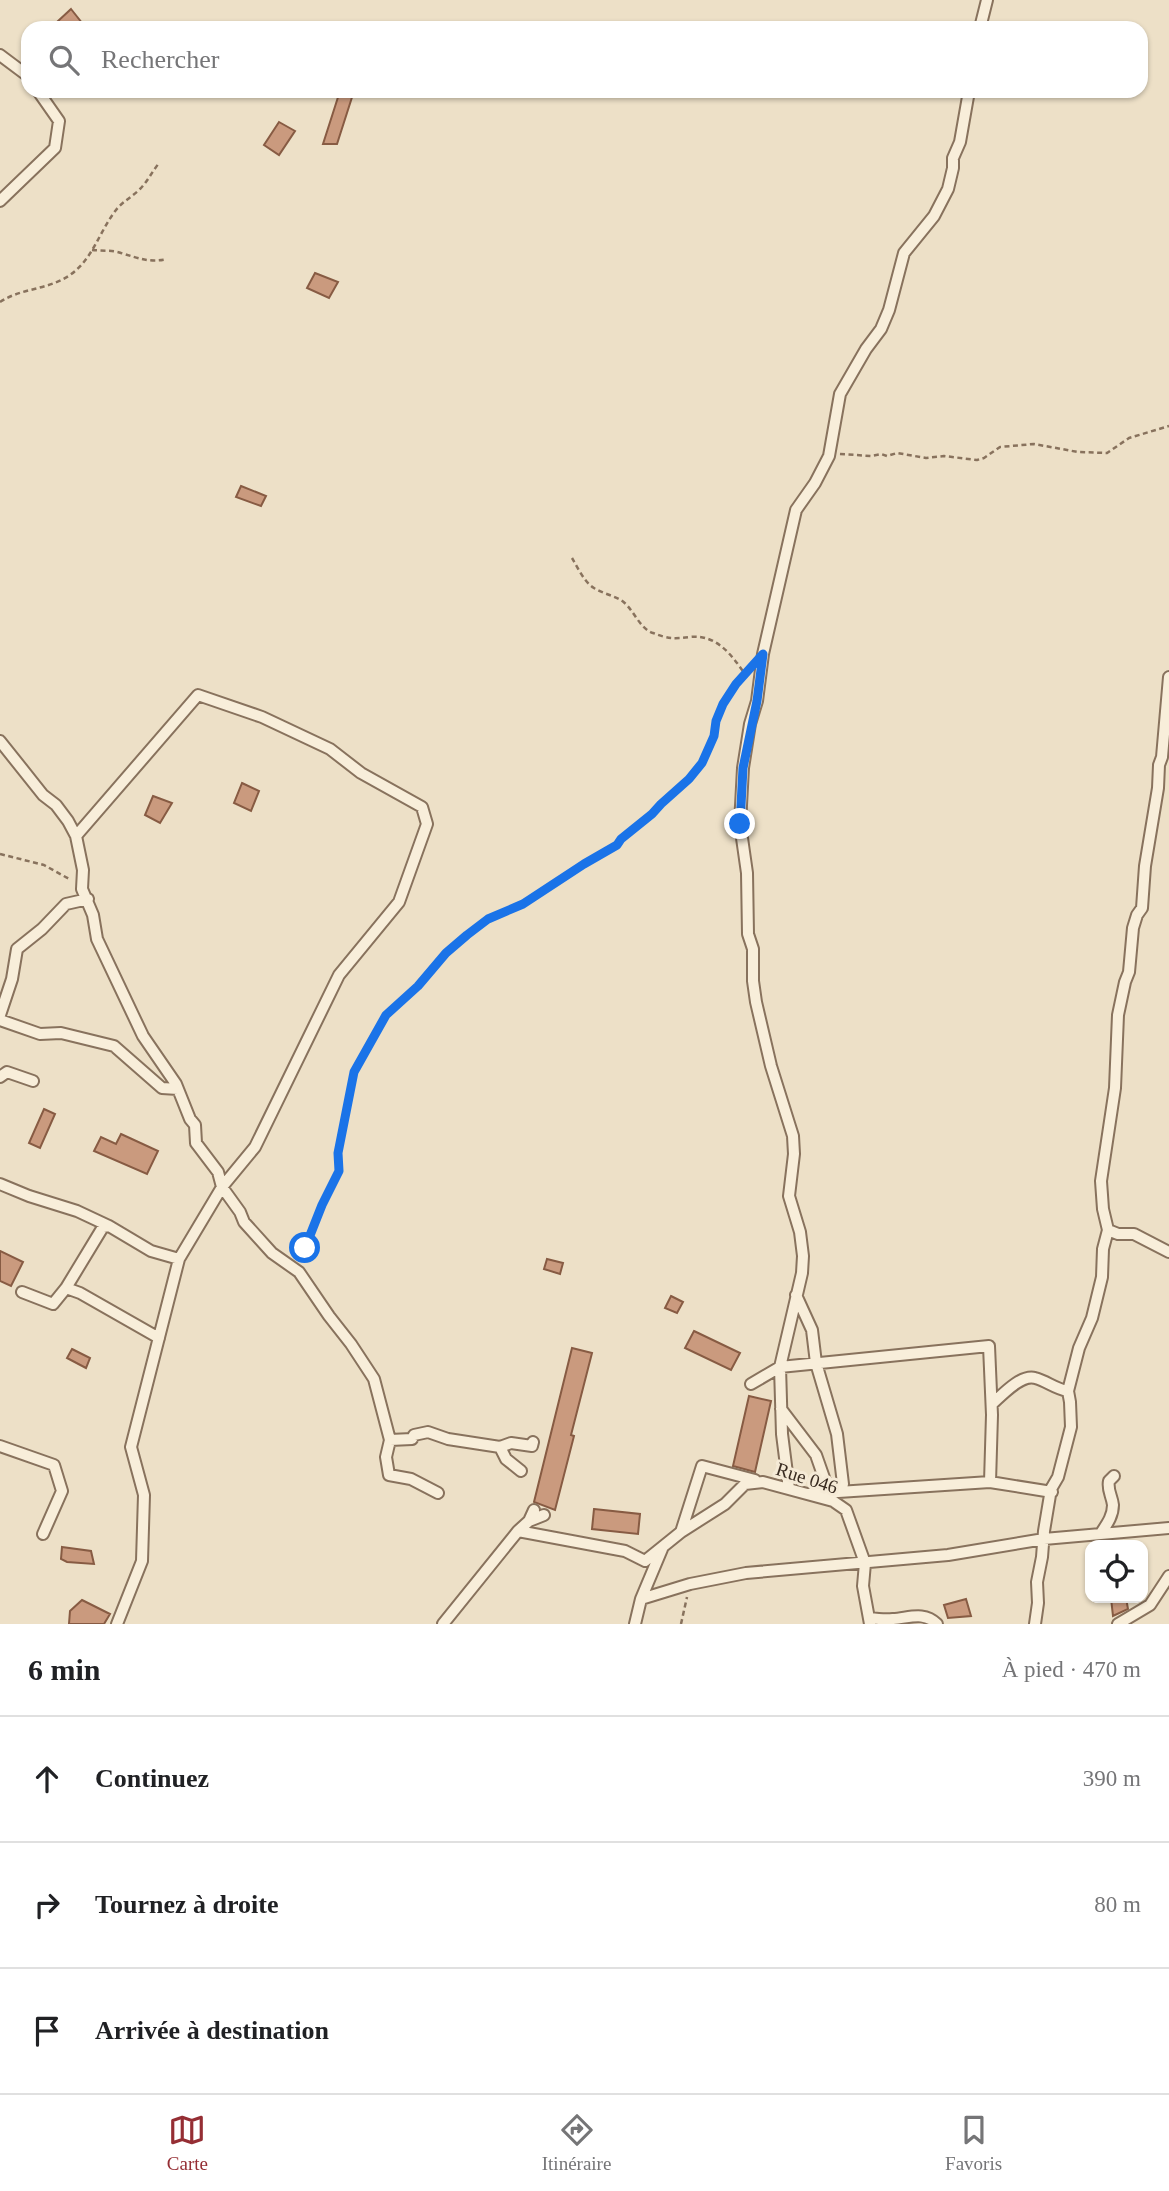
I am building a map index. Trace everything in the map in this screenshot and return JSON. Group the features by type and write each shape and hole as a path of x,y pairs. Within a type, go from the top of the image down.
{"street":[{"path":"982,21 987,0"},
{"path":"0,55 21,71"},
{"path":"0,201 55,148 59,121 43,98"},
{"path":"789,1489 780,1367 802,1273 803,1256 800,1232 789,1196 794,1154 793,1136 771,1066 753,981 752,948 747,934 747,873 740,824 743,768 757,701 763,654 796,510 829,456 843,387 881,329 889,310 904,253 934,216 948,189 968,98"},
{"path":"1035,1624 1037,1582 1051,1489 1058,1477 1071,1427 1068,1391 1079,1348 1092,1318 1102,1277 1102,1249 1108,1230 1102,1209 1101,1181 1115,1088 1118,1015 1129,972 1133,928 1142,908 1144,866 1166,752 1169,668"},
{"path":"76,836 198,695 262,716 330,749 361,773 422,807 427,824 399,902 339,975 255,1147 222,1187 179,1259 131,1447 144,1495 142,1561 117,1624"},
{"path":"0,741 43,794 56,805 76,836 83,870 82,889 93,915 97,939 144,1037 178,1089 195,1125 196,1143 218,1172 222,1187 244,1222 272,1253 299,1272 373,1379 390,1440 386,1457 389,1475 411,1479 438,1493"},
{"path":"88,899 66,904 42,929 17,949 12,979 0,1018 40,1034 61,1033 114,1046 162,1088 178,1089"},
{"path":"0,1077 7,1072 33,1081"},
{"path":"0,1184 77,1211 151,1251 179,1259"},
{"path":"22,1292 53,1304 66,1288 103,1227 109,1226"},
{"path":"1108,1230 1118,1234 1134,1234 1169,1252"},
{"path":"66,1288 80,1293 159,1338"},
{"path":"796,1295 812,1330 816,1363 837,1434 843,1484 834,1491"},
{"path":"751,1384 780,1367 989,1346 992,1404 990,1482"},
{"path":"992,1404 1023,1379 1033,1376 1060,1390 1068,1391"},
{"path":"781,1409 816,1455 834,1491"},
{"path":"390,1440 412,1439 414,1435 428,1432 500,1447 511,1443 532,1446 533,1442"},
{"path":"0,1446 54,1465 62,1492 43,1534"},
{"path":"500,1447 506,1460 522,1471"},
{"path":"681,1532 702,1466 764,1482"},
{"path":"1101,1533 1111,1518 1113,1504 1108,1488 1109,1481 1114,1476"},
{"name":"Rue 046","path":"662,1549 681,1532 725,1504 745,1484 764,1482 833,1501 846,1510 865,1563 863,1586 870,1621"},
{"path":"808,1494 990,1482 1052,1492"},
{"path":"443,1624 518,1531 535,1516"},
{"path":"641,1599 690,1584 746,1573 948,1555 1044,1539 1169,1528"},
{"path":"518,1531 625,1551 645,1561 662,1549"},
{"path":"635,1624 641,1599 662,1549"},
{"path":"1118,1624 1150,1605 1169,1576"},
{"path":"870,1621 916,1615 931,1618 937,1624"}],"path":[{"path":"0,302 14,294 34,290 68,277 88,259 99,235 117,208 140,188 159,163"},
{"path":"92,250 120,252 155,262 167,259"},
{"path":"829,456 835,453 887,456 897,453 926,458 944,456 977,460 1000,447 1034,444 1078,452 1107,453 1129,439 1169,426"},
{"path":"572,558 594,588 612,598 620,599 649,632 676,640 692,636 713,639 732,655 745,674"},
{"path":"291,1266 305,1248 339,1171 339,1144 354,1072 386,1015 467,935 488,919 523,904 617,845 689,779 702,763 714,736 716,721 723,704 763,654"},
{"path":"0,854 44,865 82,889"},
{"path":"681,1624 690,1584"}],"building":[{"path":"71,9 80,21 58,21"},
{"path":"338,98 352,98 337,144 323,144"},
{"path":"279,122 295,131 279,155 264,145"},
{"path":"315,273 338,282 329,298 307,288"},
{"path":"241,486 266,496 261,506 236,497"},
{"path":"242,783 259,791 251,811 234,803"},
{"path":"153,796 172,803 160,823 145,815"},
{"path":"44,1109 55,1114 40,1148 29,1143"},
{"path":"121,1134 158,1151 147,1174 94,1151 101,1137 116,1144"},
{"path":"0,1251 23,1262 11,1286 0,1281"},
{"path":"547,1259 563,1263 560,1274 544,1269"},
{"path":"671,1296 683,1302 677,1313 665,1308"},
{"path":"694,1331 740,1353 731,1370 685,1348"},
{"path":"572,1348 592,1353 555,1510 534,1502"},
{"path":"72,1349 90,1358 86,1368 67,1358"},
{"path":"749,1396 771,1401 755,1472 733,1466"},
{"path":"594,1509 640,1514 638,1534 592,1529"},
{"path":"62,1547 91,1551 94,1564 61,1559"},
{"path":"966,1599 971,1616 948,1618 944,1605"},
{"path":"82,1600 110,1614 104,1624 69,1624 70,1611"},
{"path":"1112,1603 1127,1603 1128,1609 1113,1616"}],"route":[{"path":"305,1248 339,1171 340,1136 354,1072 386,1015 467,935 488,919 523,904 617,845 689,779 702,763 729,693 763,654 757,701 750,724 743,768 740,824"}]}
